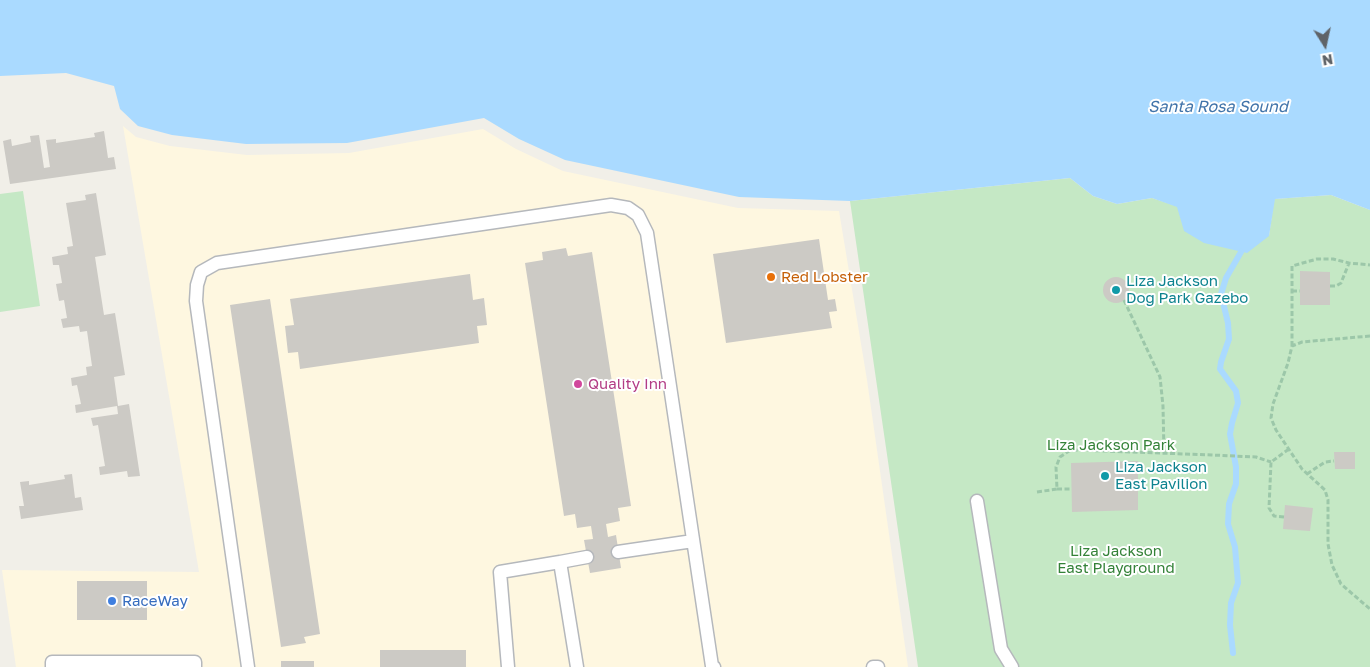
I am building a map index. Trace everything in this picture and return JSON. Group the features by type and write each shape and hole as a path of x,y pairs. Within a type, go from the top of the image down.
{"lane":[{"path":"248,667 196,301 197,285 201,272 217,263 611,205 628,208 638,215 647,233 710,667"},
{"path":"977,502 1001,649 1012,667"},
{"path":"618,552 693,541"},
{"path":"508,667 500,572 587,557"},
{"path":"560,562 577,667"},
{"path":"52,667 52,662 195,662 195,667"},
{"path":"873,667 878,667"}],"path":[{"path":"1370,265 1348,263 1333,259 1317,259 1292,266 1292,346 1273,404 1271,418 1276,430 1307,474 1325,490 1328,500 1328,544 1332,565 1341,584 1370,609"},
{"path":"1330,286 1336,286 1341,283 1348,263"},
{"path":"1292,291 1300,291"},
{"path":"1124,300 1160,377 1164,453"},
{"path":"1292,346 1302,342 1370,336"},
{"path":"1271,462 1289,449"},
{"path":"1057,489 1056,467 1060,458 1069,451 1256,457 1271,462"},
{"path":"1307,474 1325,462 1334,461"},
{"path":"1271,462 1269,508 1274,516 1284,517"},
{"path":"1037,492 1072,489"}],"shaded area":[{"path":"123,126 136,137 170,146 247,155 349,153 483,129 516,149 563,171 738,208 839,211 867,380 908,667 16,667 2,570 199,572"}],"green space":[{"name":"Liza Jackson Park","path":"1070,178 1093,196 1117,204 1152,198 1269,236 1274,199 1331,195 1370,210 1370,667 918,667 850,201"},
{"path":"23,191 40,306 0,312 0,194"}],"water":[{"name":"Santa Rosa Sound","path":"0,0 1370,0 1370,210 1331,195 1275,199 1269,236 1247,253 1204,243 1184,231 1177,207 1152,198 1117,204 1093,196 1070,178 850,201 739,197 565,160 519,139 484,118 347,143 246,144 172,135 138,126 120,109 114,86 66,73 0,76"}],"building":[{"path":"104,131 108,158 114,157 116,169 10,184 3,141 11,139 12,146 31,142 30,136 39,135 44,168 50,167 46,140 56,139 56,143 95,137 94,133"},
{"path":"96,193 106,255 95,257 104,315 115,313 125,375 114,377 118,406 129,404 140,476 128,477 127,471 100,475 99,467 105,466 98,425 93,426 91,418 118,414 117,406 76,413 75,405 81,404 77,385 72,386 71,378 87,375 86,367 92,366 87,331 80,332 79,326 63,328 61,319 67,318 64,300 59,301 56,284 62,283 59,265 53,265 52,257 68,254 67,247 73,246 66,203 86,200 85,195"},
{"name":"Red Lobster","path":"819,239 828,300 835,299 837,311 829,312 832,328 726,343 713,254"},
{"name":"Quality Inn","path":"566,248 568,256 592,252 631,506 618,508 620,521 606,524 608,537 616,535 621,568 590,573 584,540 593,539 591,526 577,528 575,514 564,516 525,263 543,260 542,252"},
{"path":"1300,271 1330,272 1330,305 1300,305"},
{"path":"470,274 473,300 484,298 487,325 477,326 479,343 300,369 298,352 288,353 285,326 294,325 290,299"},
{"name":"Liza Jackson Dog Park Gazebo","path":"1116,277 1125,281 1129,290 1125,299 1116,303 1107,299 1103,290 1107,281"},
{"path":"270,299 320,634 304,637 306,643 281,647 230,305"},
{"path":"1334,452 1355,452 1355,469 1335,469"},
{"name":"Liza Jackson East Pavilion","path":"1138,461 1138,510 1072,512 1071,463"},
{"path":"72,474 75,498 81,497 83,510 21,519 19,506 24,506 20,482 29,481 29,485 65,479 64,475"},
{"path":"1285,505 1313,508 1310,531 1283,529"},
{"name":"RaceWay","path":"77,581 147,581 147,620 77,620"},
{"path":"380,650 466,650 466,667 380,667"},
{"path":"281,661 314,661 314,667 281,667"}],"waterway":[{"path":"1233,653 1230,625 1231,603 1238,583 1235,547 1228,524 1229,504 1236,484 1236,467 1230,434 1238,403 1236,391 1220,369 1229,339 1228,323 1221,294 1226,278 1241,252"}],"place":[{"name":"Red Lobster","path":"771,277"},
{"name":"Liza Jackson Dog Park Gazebo","path":"1116,290"},
{"name":"Quality Inn","path":"578,384"},
{"name":"Liza Jackson East Pavilion","path":"1105,476"},
{"name":"RaceWay","path":"112,601"}],"park label":[{"name":"Liza Jackson East Playground","path":"1116,560"}]}
